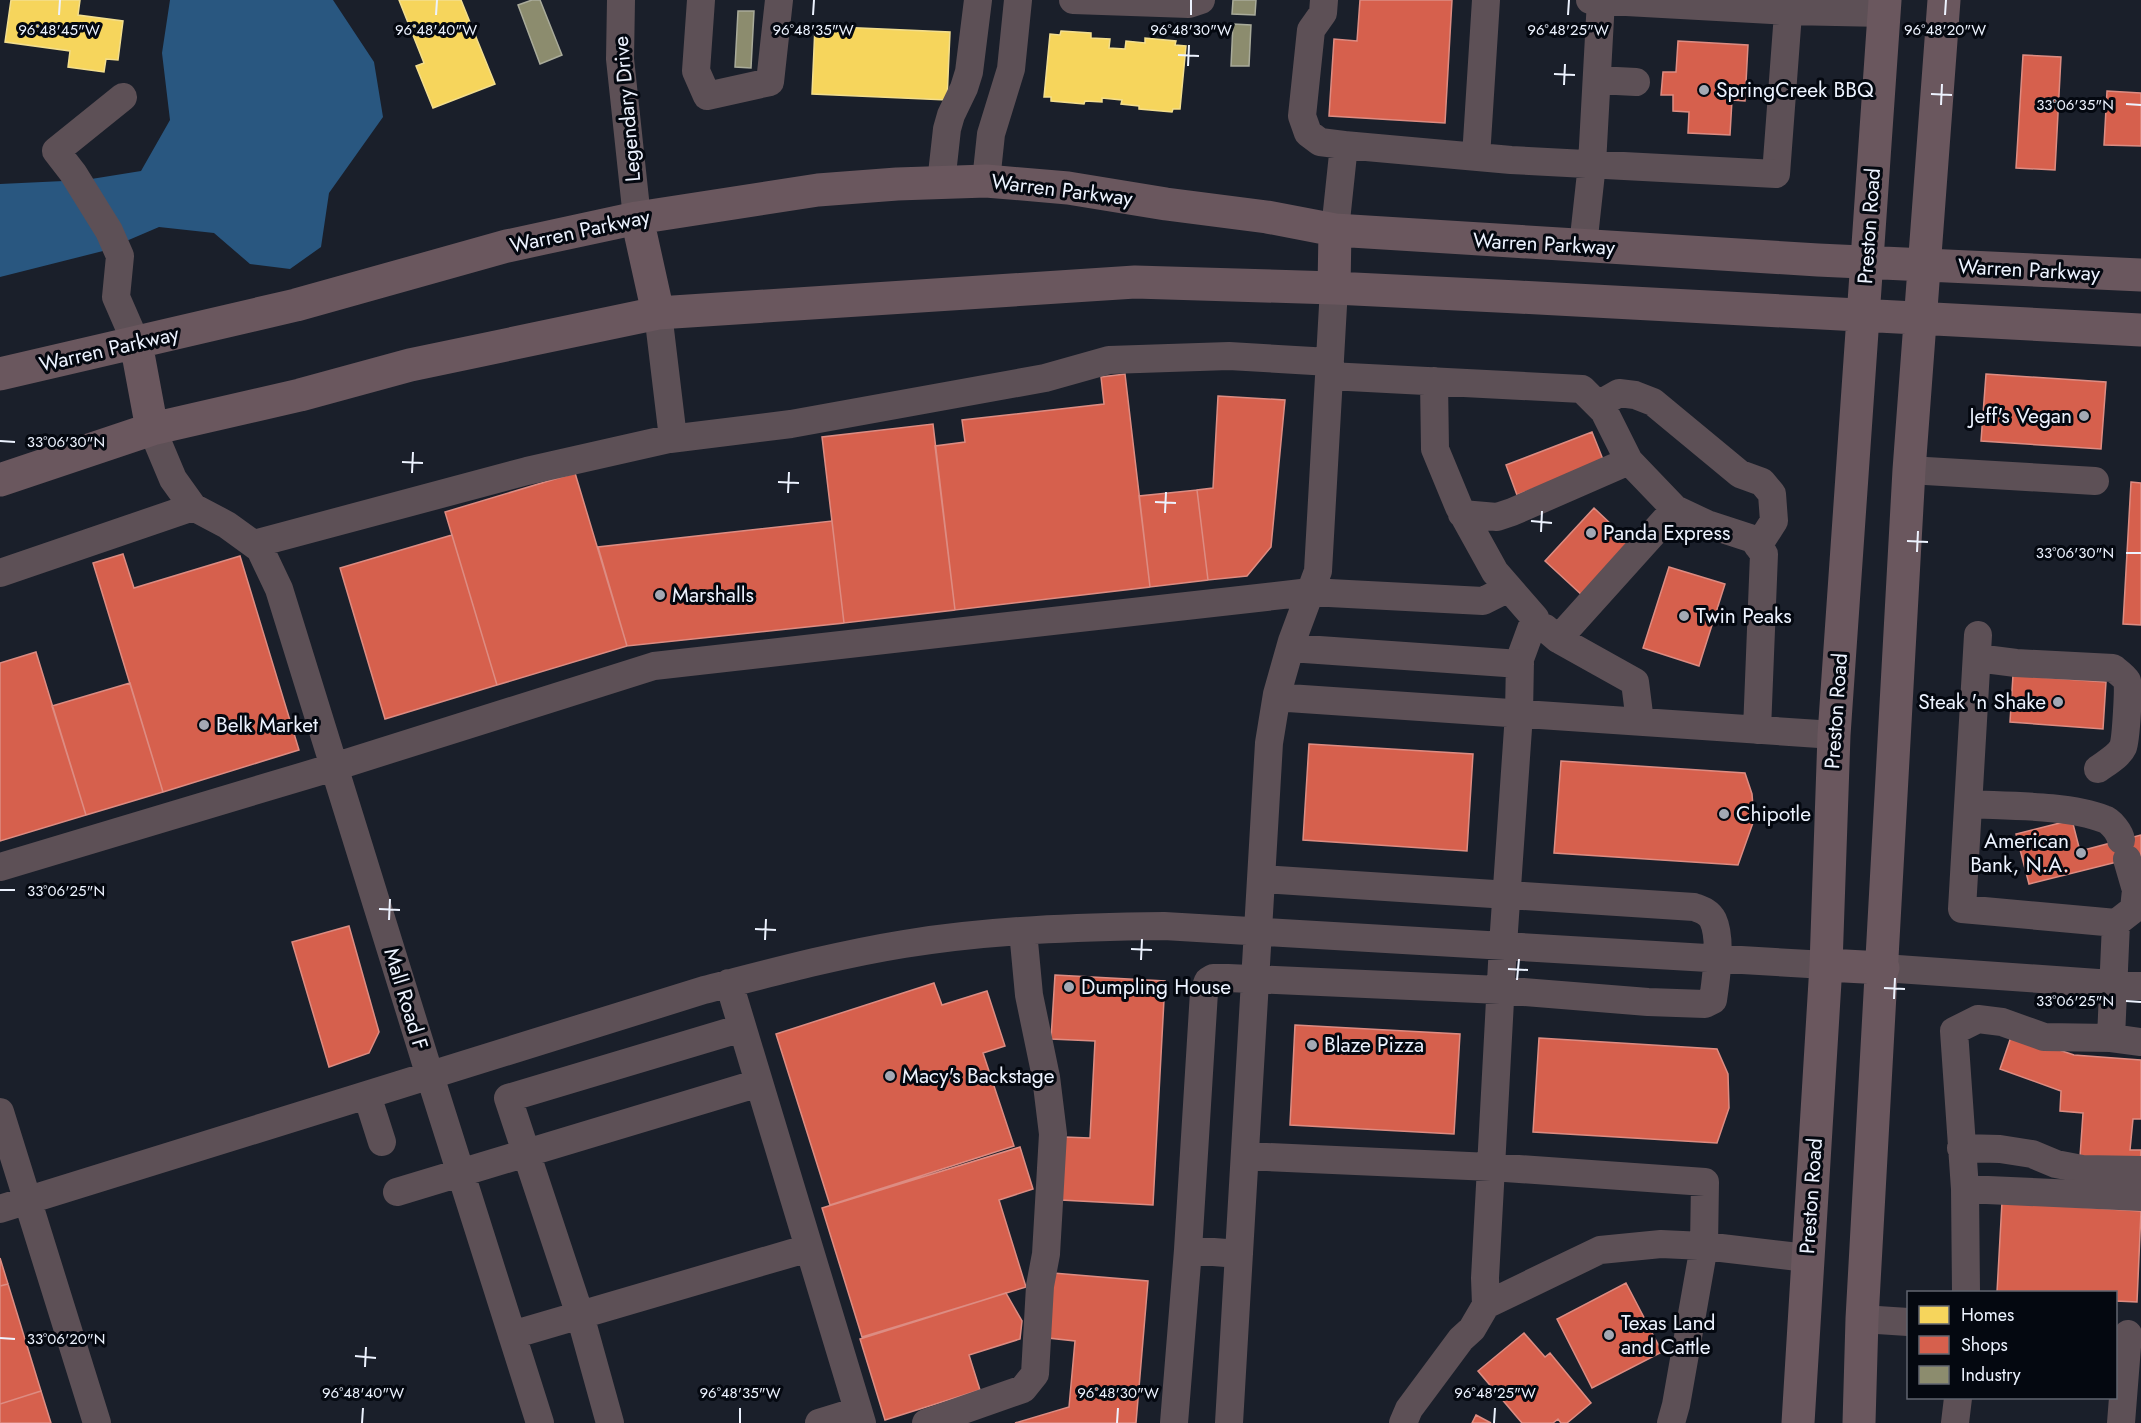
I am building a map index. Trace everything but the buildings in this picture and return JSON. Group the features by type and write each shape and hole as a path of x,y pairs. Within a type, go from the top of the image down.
{"main road":[{"path":"1859,1423 1862,1319 1883,968 1892,752 1909,470 1944,0"},
{"name":"Preston Road","path":"1798,1423 1826,965 1834,735 1885,7"},
{"name":"Warren Parkway","path":"0,374 296,305 507,246 637,218 818,190 897,184 986,180 1068,188 1335,230 1866,262 2141,275"},
{"path":"637,218 658,314"},
{"path":"1334,288 1335,230"},
{"path":"0,480 152,429 300,395 410,365 658,314 1136,282 1334,288 2141,330"},
{"path":"136,343 152,429"},
{"path":"1826,965 1883,968"}],"street":[{"name":"Legendary Drive","path":"621,0 620,59 637,218"},
{"path":"702,0 696,71 707,96 770,82 778,0"},
{"path":"941,183 947,129 969,72 978,0"},
{"path":"986,180 991,134 1011,69 1018,0"},
{"path":"1073,0 1189,4 1201,0"},
{"path":"1324,0 1323,13 1311,30 1302,116 1308,133 1320,141 1476,156 1776,174 1789,6"},
{"path":"1476,156 1486,0"},
{"path":"1590,0 1885,7"},
{"path":"1583,246 1592,164 1601,0"},
{"path":"1596,80 1636,82"},
{"path":"123,97 56,151 73,173 109,231 120,256 116,297 136,343"},
{"path":"1335,230 1344,145"},
{"path":"1229,1423 1269,743 1277,694 1290,648 1318,571 1334,288"},
{"path":"658,314 673,438 669,439"},
{"path":"254,544 527,471 669,439 791,424 1045,378 1109,360 1229,356 1434,381 1582,389 1604,411 1629,461 1675,509 1707,524 1753,539 1764,554 1757,730"},
{"path":"1434,381 1435,449 1462,514 1495,572 1535,618 1558,639 1635,682 1640,722"},
{"path":"1598,405 1619,393 1635,395 1653,402 1740,474 1762,482 1772,494 1774,521 1758,546"},
{"path":"0,573 193,507 173,479 152,429"},
{"path":"1462,514 1497,516 1512,512 1629,461"},
{"path":"1909,470 2096,481"},
{"name":"Mall Road F","path":"193,507 227,525 260,549 279,589 540,1423"},
{"path":"1558,639 1675,509"},
{"path":"0,867 334,767 654,666 1310,592 1483,601 1509,588"},
{"path":"1403,1423 1409,1409 1461,1339 1472,1329 1486,1305 1485,1278 1500,990 1519,714 1520,664 1535,618"},
{"path":"1968,804 2067,810 2107,819 2120,835 2136,890 2134,909 2116,923 1962,909 1968,804 1978,646 2016,663 2113,668 2122,675 2127,682 2122,747 2118,753 2098,768"},
{"path":"1290,648 1520,664"},
{"path":"1277,694 1288,698 1834,735"},
{"path":"1174,1423 1208,981 1218,978 1256,979 1500,990 1648,1002 1705,1004 1713,1000 1717,958 1713,921 1706,912 1694,907 1262,879"},
{"path":"2111,1038 2128,985 2116,923"},
{"path":"0,1209 729,983 800,965 905,944 1073,927 1164,926 1826,965"},
{"path":"926,1423 1023,1389 1035,1374 1040,1286 1046,1254 1053,1134 1046,1077 1029,995 1023,931"},
{"path":"1883,968 2128,985"},
{"path":"729,983 860,1417 819,1423"},
{"path":"1966,1291 1965,1189 1954,1031 1978,1019 2002,1022 2044,1037 2111,1038 2141,1042"},
{"path":"610,1423 580,1315 508,1098 742,1028"},
{"path":"397,1192 759,1083"},
{"path":"367,1095 382,1142"},
{"path":"0,1112 97,1423"},
{"path":"1961,1148 2021,1152 2056,1164 2082,1169 2141,1170"},
{"path":"1245,1156 1491,1167 1705,1182 1704,1246 1677,1405 1671,1423"},
{"path":"1965,1189 2141,1197"},
{"path":"1486,1305 1600,1250 1661,1244 1704,1246 1807,1258"},
{"path":"512,1335 809,1248"},
{"path":"1188,1251 1239,1254"},
{"path":"1862,1319 1907,1322"},
{"path":"2121,1423 2128,1334"},
{"path":"1955,1423 1958,1399"}],"water":[{"path":"170,0 333,0 374,62 383,117 329,193 321,247 290,269 250,264 214,233 159,227 103,251 0,277 0,184 85,180 141,171 170,120 162,53"}],"place":[{"name":"SpringCreek BBQ","path":"1704,90"},
{"name":"Jeff's Vegan","path":"2084,416"},
{"name":"Panda Express","path":"1591,533"},
{"name":"Marshalls","path":"660,595"},
{"name":"Twin Peaks","path":"1684,616"},
{"name":"Steak 'n Shake","path":"2058,702"},
{"name":"Belk Market","path":"204,725"},
{"name":"Chipotle","path":"1724,814"},
{"name":"American Bank, N.A.","path":"2081,853"},
{"name":"Dumpling House","path":"1069,987"},
{"name":"Blaze Pizza","path":"1312,1045"},
{"name":"Macy's Backstage","path":"890,1076"},
{"name":"Texas Land and Cattle","path":"1609,1335"}]}
